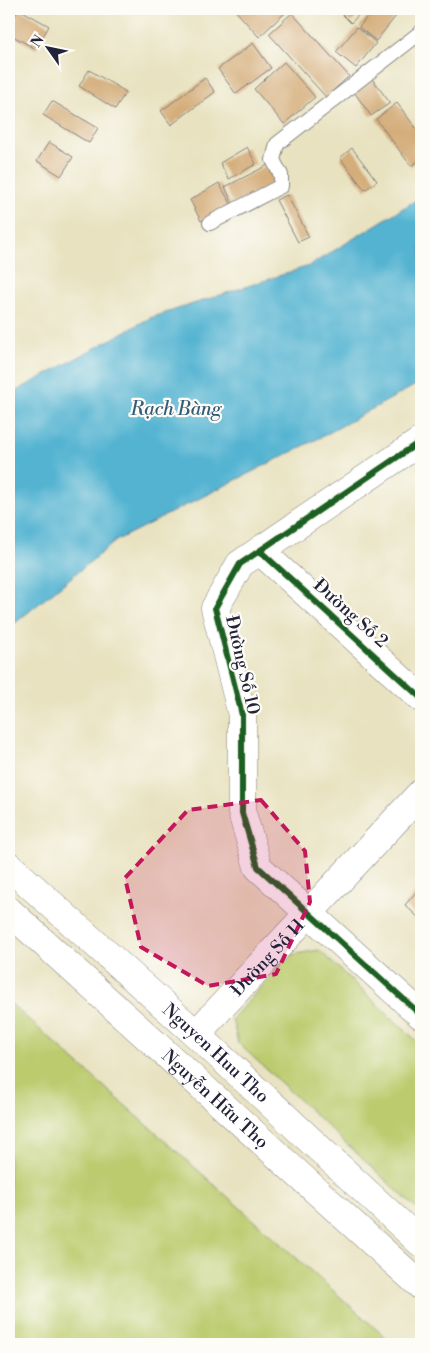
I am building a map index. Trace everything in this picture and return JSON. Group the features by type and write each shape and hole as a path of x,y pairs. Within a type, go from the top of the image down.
{"street":[{"name":"Đường Số 10","path":"421,442 240,564 215,608 242,715 242,813 258,867 421,1014"},
{"name":"Đường Số 2","path":"260,551 421,698"},
{"name":"Đường Số 11","path":"196,1034 421,793"},
{"name":"Nguyen Huu Tho","path":"9,866 196,1034 421,1243"},
{"name":"Nguyễn Hữu Thọ","path":"9,911 421,1286"}],"lane":[{"path":"210,223 281,186 281,175 273,160 277,144 421,32"}],"highlighted area":[{"path":"261,800 305,851 310,902 276,974 208,986 141,947 125,878 188,810"}],"green space":[{"path":"319,950 421,1045 421,1213 238,1043 232,1019 290,955"},
{"path":"9,1002 393,1344 9,1344"}],"water":[{"name":"Rạch Bàng","path":"421,197 421,382 327,434 117,540 9,628 9,395 150,318 309,266"}],"building":[{"path":"19,9 49,26 36,49 9,34 9,25"},
{"path":"234,9 287,9 288,10 259,37"},
{"path":"346,9 364,9 351,23 341,13"},
{"path":"373,9 387,9 396,16 376,41 359,27"},
{"path":"292,13 349,76 326,97 269,34"},
{"path":"357,27 376,43 356,68 336,52"},
{"path":"253,43 271,68 236,94 218,69"},
{"path":"284,62 315,97 284,124 254,89"},
{"path":"89,70 126,92 115,109 79,86"},
{"path":"370,76 390,103 371,116 352,89"},
{"path":"205,78 215,92 171,125 161,111"},
{"path":"52,101 98,128 89,143 43,115"},
{"path":"397,103 421,135 421,159 411,166 376,119"},
{"path":"49,142 73,157 61,176 37,161"},
{"path":"247,147 256,164 229,179 220,163"},
{"path":"352,148 377,181 365,190 340,158"},
{"path":"270,164 279,181 233,204 225,187"},
{"path":"219,183 231,204 201,221 190,200"},
{"path":"287,195 309,237 298,242 276,200"},
{"path":"421,886 421,920 405,905"}],"cycle path":[{"path":"421,441 240,564 215,608 242,715 242,813 258,867 421,1015"},
{"path":"260,551 421,698"}]}
